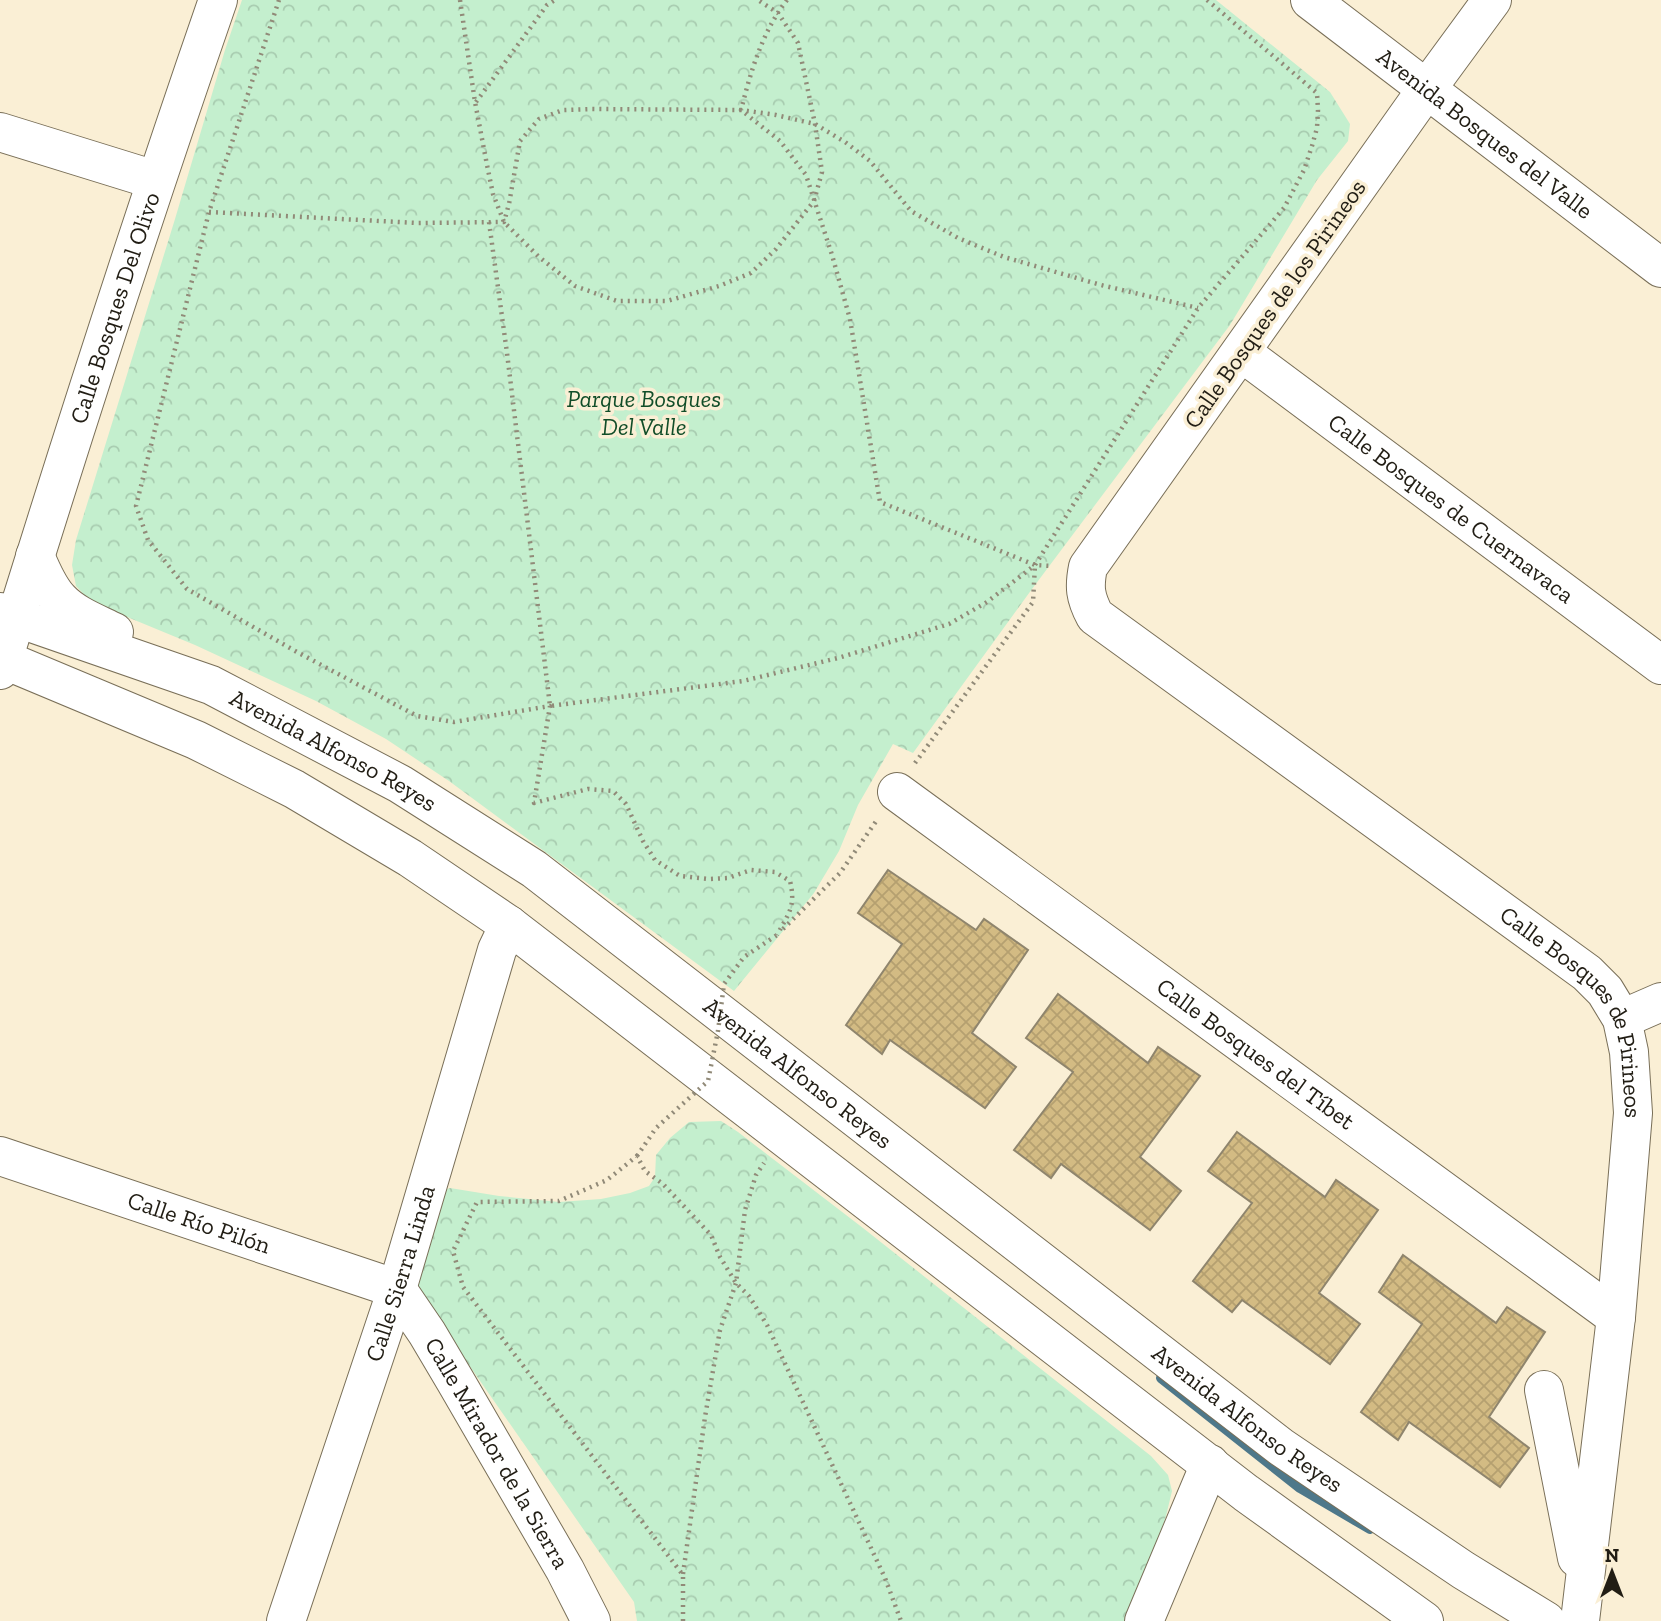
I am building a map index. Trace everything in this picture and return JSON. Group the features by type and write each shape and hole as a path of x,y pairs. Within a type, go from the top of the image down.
{"street":[{"name":"Calle Bosques Del Olivo","path":"1,662 8,615 35,556 155,180 218,0"},
{"name":"Avenida Bosques del Valle","path":"1310,0 1661,268"},
{"name":"Calle Bosques de los Pirineos","path":"1088,567 1492,0"},
{"path":"0,132 155,180"},
{"name":"Calle Bosques de Cuernavaca","path":"1241,352 1661,665"},
{"path":"35,556 51,589 61,602 211,685"},
{"name":"Calle Bosques de Pirineos","path":"1088,567 1085,584 1088,603 1096,616 1587,973 1605,991 1622,1020 1629,1052 1633,1113 1616,1317 1582,1606"},
{"name":"Avenida Alfonso Reyes","path":"8,615 211,685 400,784 534,869 1281,1447 1463,1570 1546,1621"},
{"path":"1,662 196,740 293,789 410,858 509,925 1246,1493 1424,1621"},
{"name":"Calle Bosques del Tíbet","path":"897,792 1616,1317"},
{"name":"Calle Sierra Linda","path":"286,1621 397,1289 497,950 509,925"},
{"path":"1622,1020 1661,1002"},
{"name":"Calle Río Pilón","path":"0,1156 397,1289"},
{"name":"Calle Mirador de la Sierra","path":"397,1289 450,1372 565,1570 591,1621"},
{"path":"1544,1390 1582,1606"},
{"path":"1144,1621 1210,1464"}],"path":[{"path":"279,0 209,212 136,506 148,540 187,589 417,716 454,722 550,706 744,681 838,659 949,624 986,602 1035,565 1198,308 1284,208 1304,170 1317,128 1317,93 1208,0"},
{"path":"460,0 475,102 493,194 504,222 538,256 575,286 617,301 667,301 719,286 751,273 776,249 814,201 822,172 798,44 778,13 758,0"},
{"path":"475,102 547,5 555,0"},
{"path":"741,110 754,63 787,0"},
{"path":"504,222 520,141 539,118 563,110 592,108 741,110 815,124 870,161 911,211 958,238 1004,257 1101,285 1198,308"},
{"path":"741,110 780,141 806,175 850,319 880,502 1035,565 1088,567"},
{"path":"209,212 417,223 504,222"},
{"path":"489,222 550,706 534,803 588,789 613,791 626,804 655,860 680,876 709,879 728,878 751,870 775,872 790,881 794,897 789,914 777,935"},
{"path":"683,1575 463,1287 453,1251 477,1202 559,1201 607,1180 637,1156 656,1128 708,1081 718,1031 723,984 744,957 777,935 840,873 909,772 1033,602 1035,565"},
{"path":"637,1156 645,1171 663,1184 711,1235 720,1257 736,1283 749,1296 767,1325 885,1578 901,1621"},
{"path":"683,1621 683,1575 720,1330 736,1283 745,1210 756,1175 767,1158"}],"green space":[{"name":"Parque Bosques Del Valle","path":"242,0 1216,0 1330,92 1350,124 1348,141 1317,180 1230,325 913,753 893,744 858,805 839,851 814,893 734,991 449,781 386,739 316,701 195,645 91,602 76,586 72,565 76,540"},
{"path":"721,1121 863,1228 1151,1456 1168,1475 1172,1491 1166,1516 1131,1621 637,1621 634,1602 407,1276 422,1198 450,1188 559,1202 601,1199 630,1193 649,1186 655,1177 656,1155 670,1138 689,1122"}],"building":[{"path":"888,870 976,930 984,919 1028,950 972,1033 1016,1067 985,1108 890,1040 882,1054 846,1025 902,944 858,913"},
{"path":"1058,994 1148,1063 1158,1047 1200,1076 1140,1157 1181,1191 1150,1230 1061,1164 1051,1178 1014,1150 1073,1072 1026,1038"},
{"path":"1237,1132 1325,1197 1336,1180 1378,1210 1319,1293 1360,1324 1330,1364 1242,1300 1232,1312 1193,1281 1252,1203 1208,1171"},
{"path":"1403,1255 1496,1323 1507,1307 1545,1332 1489,1417 1529,1448 1500,1487 1409,1422 1398,1440 1361,1412 1422,1324 1379,1292"}],"waterway":[{"path":"1161,1378 1300,1488 1370,1529"}]}
